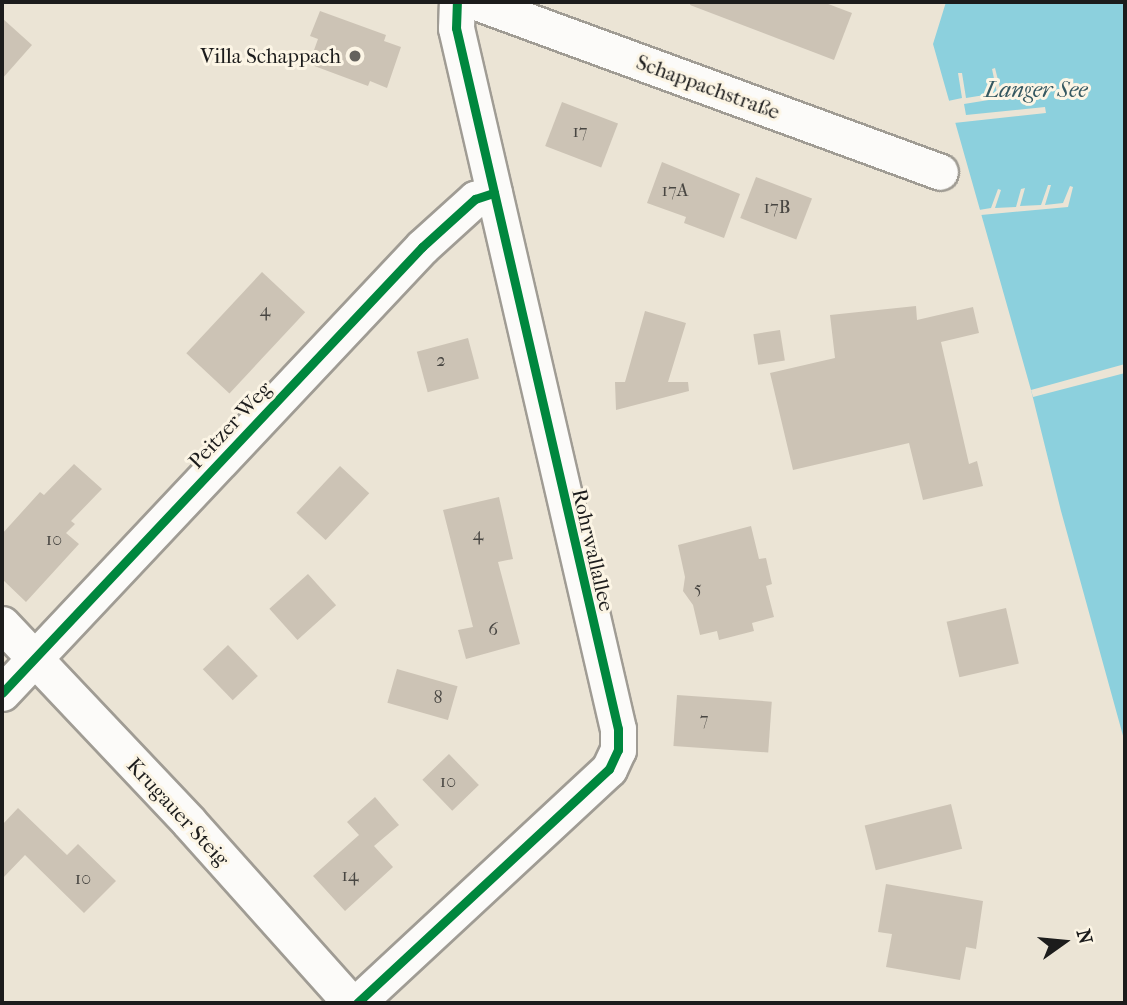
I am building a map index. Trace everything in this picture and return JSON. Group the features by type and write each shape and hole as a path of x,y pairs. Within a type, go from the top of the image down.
{"street":[{"name":"Rohrwallallee","path":"358,1003 609,769 618,750 618,729 456,28 457,2"},
{"name":"Schappachstraße","path":"476,2 940,173"},
{"name":"Peitzer Weg","path":"2,693 422,247 475,199 494,193"},
{"name":"Krugauer Steig","path":"2,624 189,822 351,1003"}],"water":[{"name":"Langer See","path":"946,2 1125,2 1125,743 1061,511 1031,390 933,44"}],"pier":[{"path":"995,68 1001,92 1019,89 1020,95 964,104 966,115 1045,107 1046,113 954,123 948,101 962,98 958,73 962,73 966,98 997,93 992,69"},
{"path":"1048,185 1051,185 1045,205 1063,203 1070,186 1073,187 1068,207 981,215 979,210 991,208 998,189 1001,190 995,208 1016,207 1021,189 1025,188 1020,206 1041,205"},
{"path":"1125,364 1125,373 1033,397 1031,390"}],"building":[{"path":"691,2 823,2 852,13 834,60 690,5"},
{"name":"Villa Schappach","path":"320,11 386,35 384,41 401,47 387,88 370,81 368,86 309,64 318,39 310,36"},
{"path":"2,18 32,45 2,79"},
{"path":"562,102 618,124 601,167 545,146"},
{"path":"662,162 740,194 724,238 684,223 686,217 647,203"},
{"path":"756,177 812,199 796,240 740,218"},
{"path":"262,272 305,312 229,393 186,353"},
{"path":"916,306 917,320 973,307 979,333 941,342 969,464 977,461 983,486 923,500 909,443 793,470 770,373 835,358 830,315"},
{"path":"645,311 686,323 668,382 688,382 689,391 616,410 615,382 625,382"},
{"path":"780,330 785,361 758,365 753,334"},
{"path":"468,338 479,379 428,392 417,352"},
{"path":"74,464 102,489 71,521 75,524 66,533 79,544 26,602 2,579 2,534 40,492 44,495"},
{"path":"340,466 369,493 326,540 296,513"},
{"path":"499,497 513,559 498,562 520,644 466,659 458,630 473,627 443,510"},
{"path":"751,526 759,559 766,558 772,584 766,586 774,617 752,623 754,631 719,640 717,631 700,635 693,605 683,591 685,577 678,545"},
{"path":"308,574 336,605 297,640 269,609"},
{"path":"1006,608 1019,664 959,677 947,622"},
{"path":"228,645 258,676 233,700 203,669"},
{"path":"397,669 458,686 448,720 387,703"},
{"path":"677,695 772,702 768,753 673,746"},
{"path":"449,754 479,785 452,811 422,780"},
{"path":"375,797 399,825 374,846 393,867 345,911 313,876 359,835 347,822"},
{"path":"951,804 962,849 876,870 865,826"},
{"path":"18,808 67,855 78,844 116,881 84,913 25,855 2,879 2,825"},
{"path":"886,884 983,901 976,949 966,947 960,980 886,967 892,934 878,932"}],"cycle path":[{"path":"357,1003 609,769 618,750 618,729 456,28 457,2"},
{"path":"2,693 422,247 475,199 494,193"}],"place":[{"name":"Villa Schappach","path":"355,56"}]}
